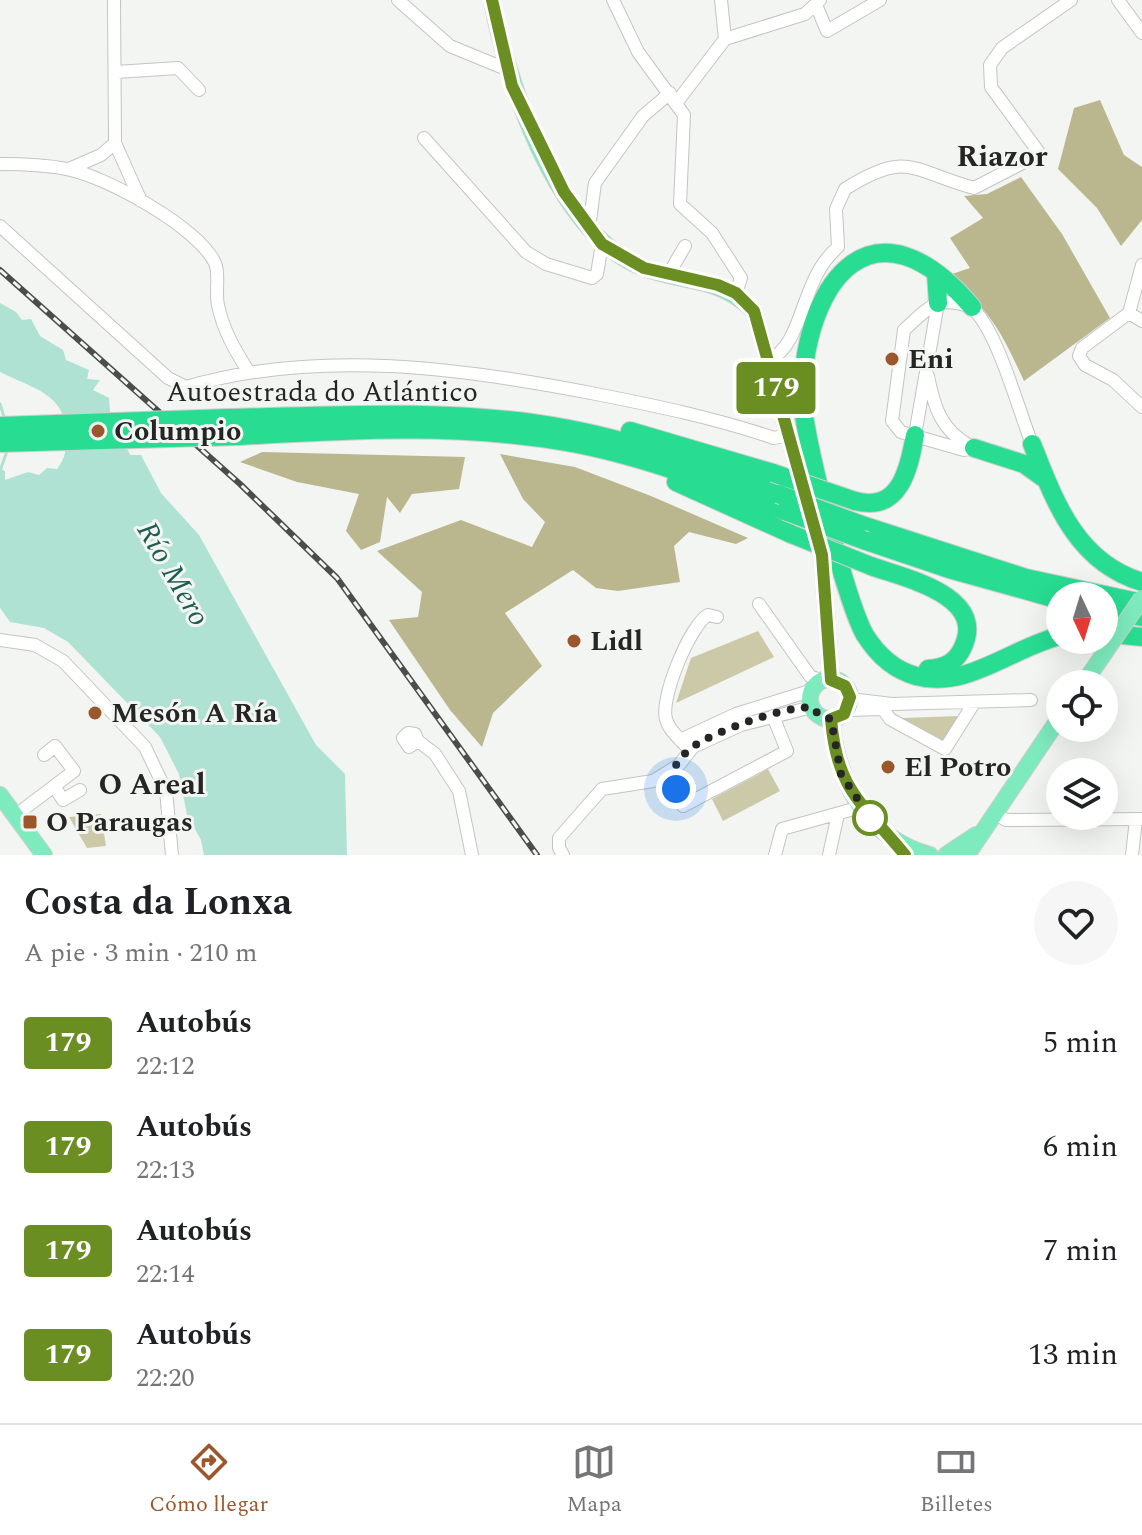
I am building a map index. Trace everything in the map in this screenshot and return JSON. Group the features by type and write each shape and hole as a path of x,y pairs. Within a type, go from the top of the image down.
{"highway":[{"path":"972,307 937,290 892,254 866,256 853,262 829,284 811,331 803,377 803,412 856,613 863,632 888,662 904,672 936,679 984,667 1046,642"},
{"path":"624,455 645,468 791,534 871,566 936,589 959,607 965,619 965,644 950,664 925,670 899,660 880,643 866,620 816,440 810,401 822,320 836,288 847,277 872,263 899,264 923,275 937,290"},
{"path":"486,418 524,413 587,421 679,444 855,501 873,504 894,494 909,473 920,432"},
{"name":"Autoestrada do Atlántico","path":"0,426 228,418 420,415 486,418 598,434 782,502"},
{"name":"Autoestrada do Atlántico","path":"0,443 371,429 473,431 568,442 624,455 782,502"},
{"path":"1032,444 1062,518 1083,545 1108,566 1142,582"},
{"path":"974,448 1024,464 1045,479"},
{"path":"782,502 949,569 1046,596"},
{"path":"862,533 1026,578 1142,600"},
{"path":"1118,613 1142,617"},
{"path":"1118,634 1142,637"}],"main road":[{"path":"492,0 506,69 545,155 602,244 620,258 668,275 718,285 736,293 754,311 822,555 815,688 820,716 831,719"},
{"path":"1093,670 1142,600"},
{"path":"815,688 845,686 849,705 831,719"},
{"path":"831,719 841,774 861,807 905,855"},
{"path":"967,855 1046,737"},
{"path":"0,795 43,855"},
{"path":"946,855 983,829"},
{"path":"893,841 929,855 939,855"}],"street":[{"path":"114,0 115,143 141,201"},
{"path":"398,0 450,46 506,69"},
{"path":"613,0 638,52 674,97 684,115 680,204 712,233 741,278 736,293"},
{"path":"721,0 725,39"},
{"path":"589,228 595,183 634,127 674,97 725,39 805,14 818,2 827,31 880,0"},
{"path":"769,360 783,354 792,338 813,277 823,259 838,247 836,209 845,189 891,165 911,167 974,188 1040,154 991,87 990,65 1002,48 1071,0"},
{"path":"1118,0 1142,33"},
{"path":"116,72 178,68 199,90"},
{"path":"424,138 526,252 546,264 592,278 597,274 602,244"},
{"path":"69,169 101,155 115,143"},
{"path":"0,164 69,169 166,215 202,246 216,264 217,303 227,338 248,371"},
{"path":"0,226 168,378 186,387 270,368 394,367 504,376 682,410 774,438 789,435"},
{"path":"668,275 685,246"},
{"path":"1142,265 1129,313 1082,348 1079,356 1085,365 1113,380 1142,407"},
{"path":"937,290 972,307 993,343 1032,444"},
{"path":"920,432 937,290"},
{"path":"927,373 940,427 920,432 901,432 892,421 904,330 937,290"},
{"path":"1129,313 1142,321"},
{"path":"920,432 940,420"},
{"path":"940,420 952,434 974,448"},
{"path":"920,432 964,450 974,448"},
{"path":"759,604 815,688"},
{"path":"684,744 666,718 665,709 694,627 708,615 717,617"},
{"path":"0,640 35,645 63,661 145,747 166,791 172,855"},
{"path":"684,744 773,716 815,688"},
{"path":"561,852 559,838 602,789 653,781 679,765 684,744 736,714 815,688"},
{"path":"849,705 1031,700"},
{"path":"849,705 883,709 890,719 945,749 974,703"},
{"path":"669,771 683,806 787,751 773,716"},
{"path":"418,741 446,768 459,791 472,855"},
{"path":"16,815 74,771 55,746 44,755"},
{"path":"54,786 63,800 80,790"},
{"path":"775,855 782,829 861,807"},
{"path":"994,813 1006,820 1139,819 1132,855"},
{"path":"829,855 838,814"}],"shaded area":[{"path":"1100,100 1124,155 1142,167 1142,220 1121,246 1097,208 1058,169 1074,108"},
{"path":"1021,177 1062,234 1110,318 1024,381 993,322 974,299 946,276 970,268 950,238 983,218 964,196 987,194"},
{"path":"262,452 465,457 459,489 412,494 400,513 387,497 380,542 361,550 346,531 359,494 297,482 240,462"},
{"path":"500,454 575,467 748,538 736,544 689,532 674,546 680,582 618,591 596,588 573,570 505,613 542,666 493,713 482,747 450,710 389,620 418,617 422,592 377,551 461,520 532,547 545,522 523,499"},
{"path":"758,631 774,657 676,703 691,658"},
{"path":"960,716 944,744 902,718"},
{"path":"768,769 780,791 723,821 712,799"},
{"path":"101,814 106,846 87,848 69,817"}],"water":[{"name":"Río Mero","path":"0,303 16,312 22,320 31,319 40,336 63,350 66,360 89,370 87,379 100,380 93,390 109,398 110,411 130,455 141,455 161,493 199,535 316,745 345,774 347,855 204,855 201,840 187,815 179,774 160,737 68,642 44,628 10,622 0,608 0,469 5,471 5,480 28,472 39,475 47,468 57,469 65,453 66,435 65,421 54,401 35,388 0,372"}],"waterway":[{"path":"0,404 5,420"},
{"path":"0,471 7,451"}],"railway":[{"path":"0,270 240,484 337,578 537,855"}],"bus line":[{"name":"179","path":"492,0 512,86 564,192 602,244 620,258 644,268 718,285 736,293 754,311 822,555 831,680 841,682 849,691 848,709 839,718 831,719 834,753 841,774 861,807 905,855"}],"place":[{"name":"Eni","path":"892,359"},
{"name":"Columpio","path":"98,431"},
{"name":"Lidl","path":"574,641"},
{"name":"Mesón A Ría","path":"95,713"},
{"name":"El Potro","path":"888,767"},
{"name":"O Paraugas","path":"30,822"}],"district":[{"name":"Riazor","path":"1002,157"},
{"name":"O Areal","path":"152,785"}],"route":[{"path":"676,789 669,771 679,765 689,749 741,725 801,707 812,707 820,716 831,719 834,753 841,774 870,818"}]}
